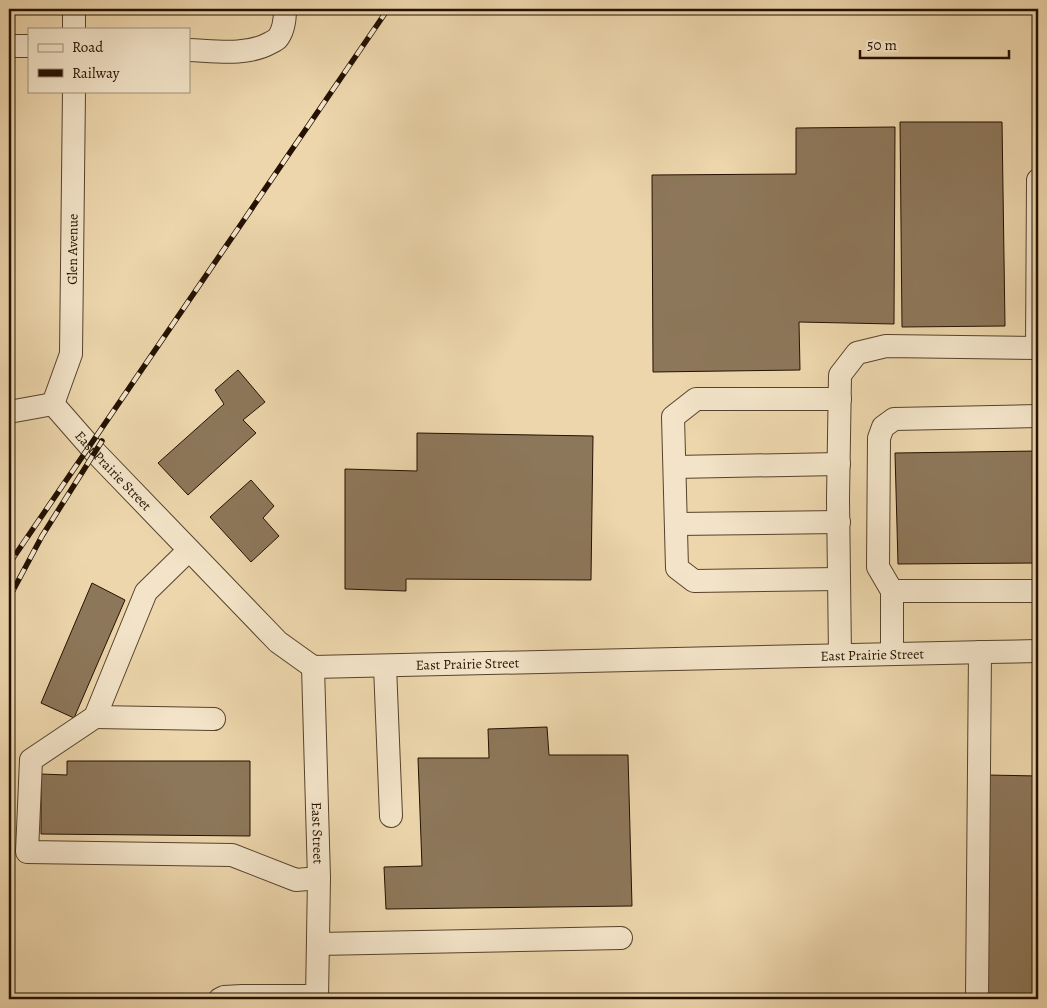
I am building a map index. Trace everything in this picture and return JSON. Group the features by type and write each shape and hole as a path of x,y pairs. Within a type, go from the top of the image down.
{"street":[{"path":"74,9 74,28"},
{"path":"190,50 229,52 264,47 277,39 283,26 286,9"},
{"path":"9,46 28,46"},
{"name":"Glen Avenue","path":"53,404 71,354 74,92"},
{"path":"840,655 840,375 857,353 886,346 1037,348 1038,180"},
{"path":"839,579 694,581 677,568 673,417 696,400 840,400"},
{"path":"9,412 53,404"},
{"name":"East Prairie Street","path":"53,404 90,446 278,642 313,667 1038,651"},
{"path":"892,654 892,591 878,566 879,438 883,427 894,419 1038,416"},
{"path":"675,467 839,464"},
{"path":"676,524 839,522"},
{"path":"189,550 146,592 95,717 31,760 27,852 232,855 296,880 318,878"},
{"path":"892,591 1038,591"},
{"path":"977,999 980,652"},
{"path":"385,666 391,816"},
{"name":"East Street","path":"313,667 318,878 317,998"},
{"path":"95,717 214,719"},
{"path":"318,944 621,938"},
{"path":"220,999 224,997 317,998"}],"building":[{"path":"900,122 1002,122 1005,326 902,327"},
{"path":"895,127 894,324 799,322 800,370 653,372 652,175 796,174 796,128"},
{"path":"238,370 265,402 243,420 256,433 188,495 158,463 224,404 215,390"},
{"path":"417,433 593,436 591,580 406,579 406,591 345,589 345,469 417,471"},
{"path":"1038,451 1038,563 898,564 895,453"},
{"path":"251,480 274,506 263,518 279,536 251,562 210,517"},
{"path":"92,583 125,600 74,718 41,703"},
{"path":"547,727 549,755 628,755 632,906 386,909 384,867 422,866 418,758 489,758 488,729"},
{"path":"67,761 250,761 250,836 41,834 41,774 67,775"},
{"path":"987,775 1038,776 1038,998 985,999"}],"railway":[{"path":"9,564 388,9"},
{"path":"9,598 42,536 102,441"}]}
